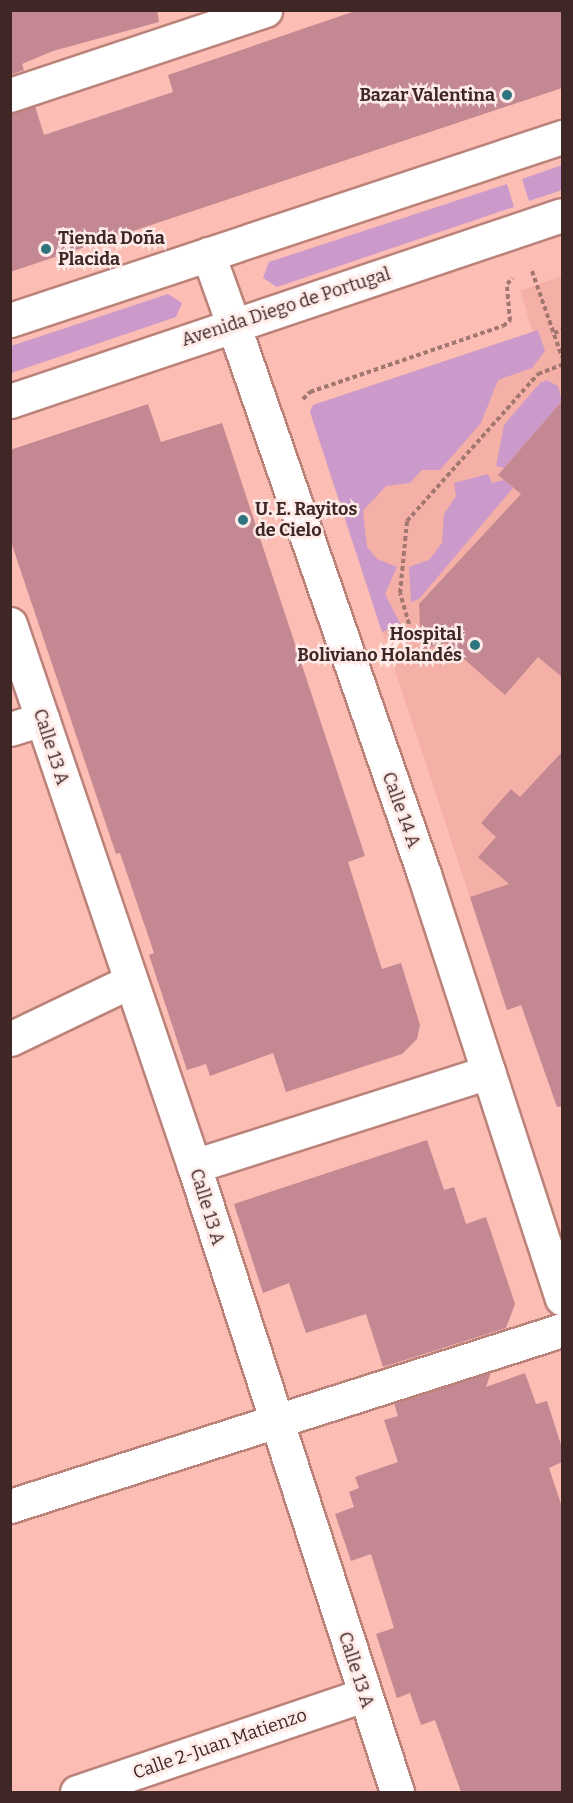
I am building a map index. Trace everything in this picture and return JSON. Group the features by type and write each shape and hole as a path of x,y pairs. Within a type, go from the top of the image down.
{"street":[{"path":"10,95 265,10"},
{"path":"10,320 562,137"},
{"name":"Avenida Diego de Portugal","path":"10,400 562,215"},
{"name":"Calle 14 A","path":"208,254 488,1072 562,1298"},
{"name":"Calle 13 A","path":"10,624 129,981 194,1166 275,1423 397,1792"},
{"path":"10,729 42,719"},
{"path":"10,1039 129,981"},
{"path":"194,1166 488,1072"},
{"path":"11,1507 562,1330"},
{"name":"Calle 2-Juan Matienzo","path":"77,1792 364,1695"}],"path":[{"path":"532,271 562,357"},
{"path":"300,405 310,392 503,326 510,321 507,284 513,278"},
{"path":"554,333 562,330"},
{"path":"409,624 400,593 407,521 538,374 562,365"}],"shaded area":[{"path":"562,165 562,190 529,201 522,179"},
{"path":"507,184 514,207 277,287 263,278 269,262"},
{"name":"Hospital Boliviano Holandés","path":"562,276 562,992 507,1010 310,412 313,405 533,332 520,291"},
{"path":"168,294 182,303 176,317 11,373 11,346"},
{"path":"538,330 545,351 532,368 498,380 481,423 440,470 422,470 410,483 386,486 363,511 367,547 377,559 397,567 385,594 401,625 382,632 310,412 313,405"},
{"path":"547,380 558,386 562,401 504,468 496,466 504,425 540,383"},
{"path":"488,474 492,483 504,480 513,488 419,599 411,602 409,567 429,560 442,543 444,514 456,496 454,483"}],"building":[{"path":"10,10 157,10 159,22 53,51 22,64 24,70 10,75"},
{"path":"358,10 562,10 562,88 10,272 10,113 35,106 44,135 173,92 168,75"},
{"path":"562,401 562,677 538,657 505,695 446,643 421,650 419,604 521,494 498,475"},
{"path":"148,404 161,442 222,423 365,856 348,862 382,969 401,963 420,1025 417,1039 402,1054 286,1092 273,1053 210,1076 206,1064 187,1070 149,955 154,953 120,853 116,854 10,539 10,450"},
{"path":"562,752 562,1106 557,1107 521,1005 507,1010 470,897 509,884 478,857 496,837 481,823 511,789 520,797"},
{"path":"427,1140 444,1190 454,1187 466,1224 486,1217 515,1304 506,1328 383,1367 366,1314 306,1333 289,1283 263,1293 234,1204"},
{"path":"491,1372 486,1387 525,1373 536,1404 547,1401 562,1448 562,1462 549,1468 562,1507 562,1792 461,1792 435,1720 421,1725 410,1693 397,1698 376,1634 394,1628 371,1554 351,1561 335,1514 354,1507 349,1492 359,1488 355,1477 398,1462 384,1420 398,1416 394,1403"}],"place":[{"name":"Bazar Valentina","path":"507,95"},
{"name":"Tienda Doña Placida","path":"46,249"},
{"name":"U. E. Rayitos de Cielo","path":"243,520"},
{"name":"Hospital Boliviano Holandés","path":"475,645"}]}
